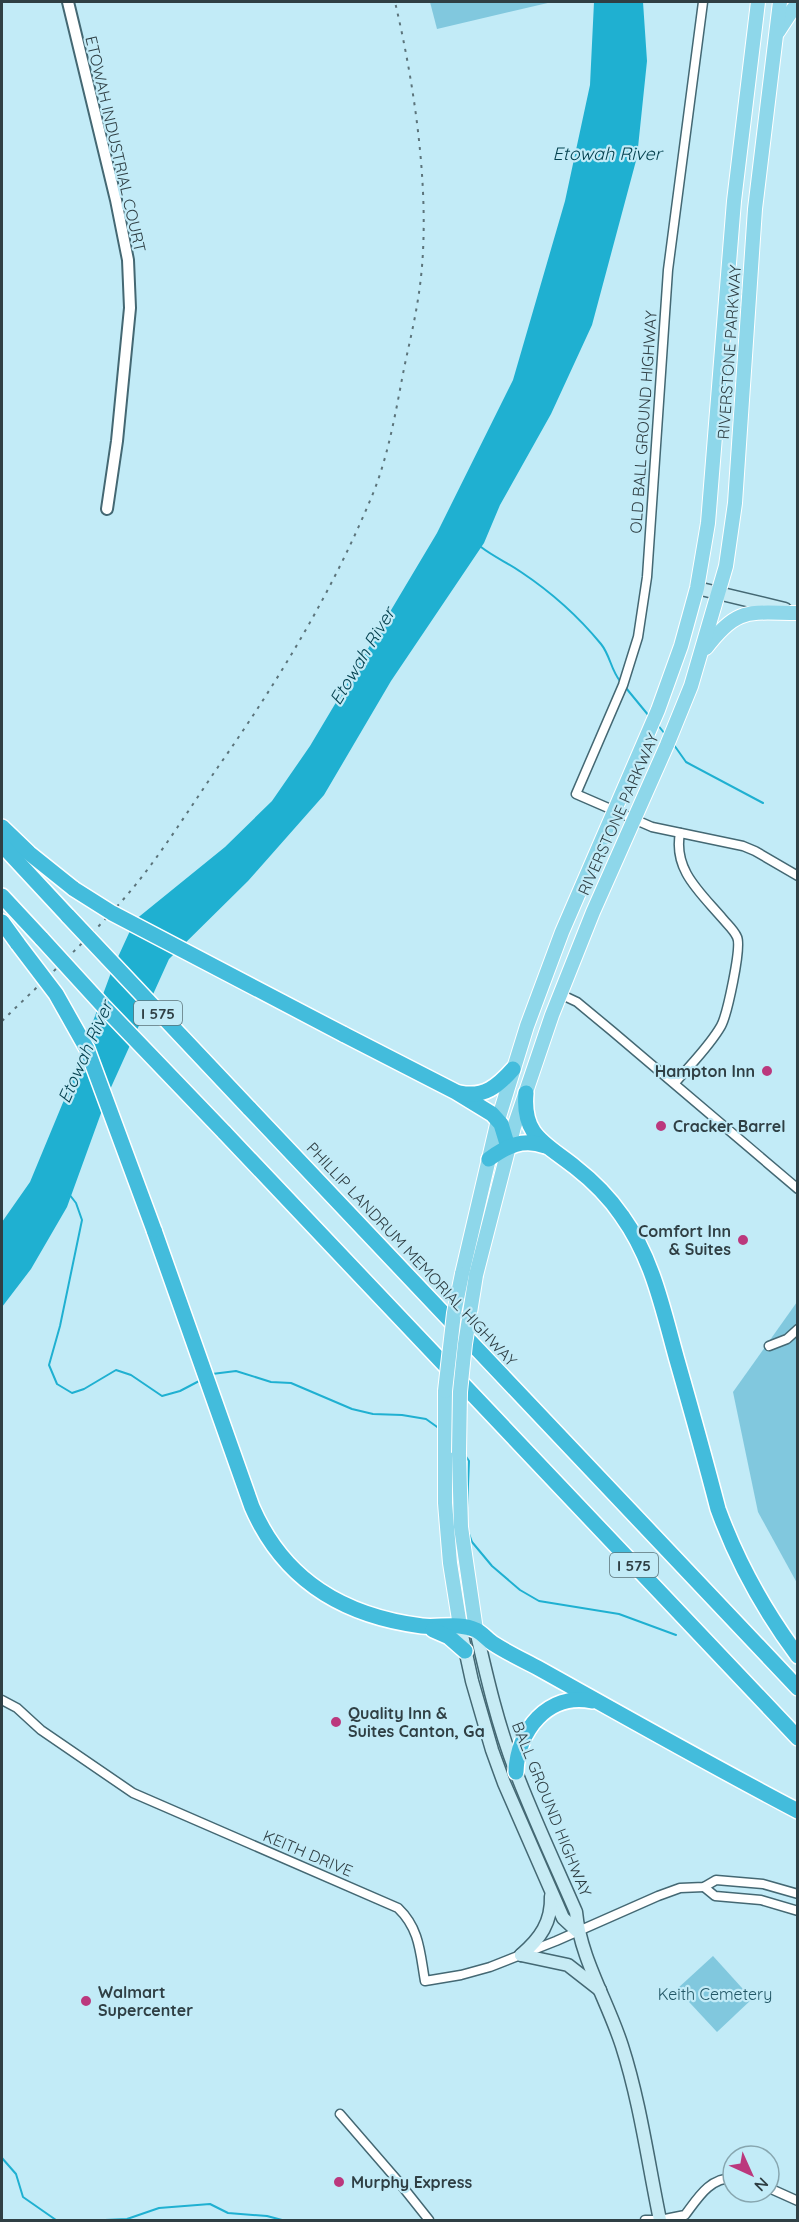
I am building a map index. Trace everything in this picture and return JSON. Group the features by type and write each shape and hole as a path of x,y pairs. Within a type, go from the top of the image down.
{"highway":[{"path":"2,827 29,853 74,889 112,913 456,1092 498,1120 508,1147"},
{"name":"PHILLIP LANDRUM MEMORIAL HIGHWAY","path":"2,845 798,1688"},
{"name":"I 575","path":"2,896 105,1008 798,1738"},
{"path":"2,922 56,994 87,1048 256,1518 267,1538 285,1561 323,1594 350,1609 376,1618 424,1627 449,1637 465,1651"},
{"path":"456,1092 474,1095 489,1091 513,1069"},
{"path":"526,1093 525,1109 528,1124 545,1146 576,1168 606,1195 628,1224 642,1249 659,1295 726,1531 756,1596 798,1656"},
{"path":"489,1159 508,1147 524,1142 545,1146"},
{"path":"424,1627 460,1626 476,1630 499,1647 798,1811"},
{"path":"516,1772 520,1745 537,1717 549,1708 566,1701 583,1699 598,1702"}],"main road":[{"name":"RIVERSTONE PARKWAY","path":"498,1120 513,1069 560,935 658,710 681,646 697,588 711,495 734,201 758,2"},
{"name":"RIVERSTONE PARKWAY","path":"476,1630 461,1527 459,1454 460,1392 476,1275 508,1147 560,994 592,912 679,718 701,655 726,566 735,503 755,209 780,2"},
{"path":"775,37 793,9 798,7"},
{"path":"697,588 798,613"},
{"path":"701,655 722,627 736,618 749,613 798,613"},
{"name":"BALL GROUND HIGHWAY","path":"498,1120 462,1274 450,1342 444,1438 445,1503 450,1563 465,1651 479,1707 504,1783 563,1918 578,1931"},
{"name":"BALL GROUND HIGHWAY","path":"476,1630 492,1699 516,1772 576,1912 578,1931 629,2068 659,2220"},
{"path":"521,1955 537,1940 548,1922 552,1906 551,1892"},
{"path":"521,1955 568,1965 601,1990"}],"street":[{"name":"ETOWAH INDUSTRIAL COURT","path":"68,2 116,200 128,260 130,308 117,441 107,509"},
{"name":"OLD BALL GROUND HIGHWAY","path":"614,809 576,794 623,685 638,637 648,565 668,270 703,2"},
{"path":"614,809 652,826 743,846 798,876"},
{"path":"675,1083 724,1021 740,947 735,933 692,882 679,857 680,833"},
{"path":"560,994 578,1002 798,1189"},
{"path":"769,1346 787,1339 798,1329"},
{"name":"KEITH DRIVE","path":"2,1700 17,1708 41,1730 133,1793 398,1908 416,1932 425,1981 461,1976 490,1967 680,1888 704,1887 716,1880 738,1881 763,1884 798,1894"},
{"path":"704,1887 715,1896 761,1900 798,1911"},
{"path":"340,2114 429,2220"},
{"path":"645,2220 685,2215 705,2188 721,2180"},
{"path":"781,2193 798,2201"}],"green space":[{"path":"430,2 552,2 437,29"},
{"path":"797,1302 797,1583 758,1512 733,1392"},
{"name":"Keith Cemetery","path":"713,1956 752,1999 717,2032 677,1989"}],"water":[{"name":"Etowah River","path":"594,2 643,2 647,61 637,157 592,325 551,414 500,505 484,543 391,681 324,795 248,881 169,959 108,1094 67,1207 31,1269 2,1307 2,1222 30,1182 64,1100 112,970 135,920 225,847 272,801 310,746 437,533 513,380 565,201 590,85"}],"waterway":[{"path":"481,547 532,580 573,614 604,648 620,681"},
{"path":"626,688 649,716"},
{"path":"657,724 665,734"},
{"path":"674,745 686,762 763,803"},
{"path":"69,1194 76,1203 82,1220 60,1326 49,1365 57,1384 72,1393 84,1389 116,1370 131,1375 162,1396 180,1391 201,1380"},
{"path":"212,1374 236,1371 271,1382 291,1383 352,1409 373,1414 426,1419 440,1429"},
{"path":"465,1455 469,1461 467,1508"},
{"path":"468,1531 472,1542 492,1566 520,1590 539,1601 619,1614 676,1635"},
{"path":"2,2158 16,2174 23,2197 56,2220"},
{"path":"105,2220 127,2219 159,2208 210,2204 228,2213 267,2216 282,2220"}],"railway":[{"path":"2,1021 113,911 163,848 284,667 341,563 374,491 394,421 416,309 424,227 420,150 415,111 410,73 395,2"}],"place":[{"name":"Hampton Inn","path":"767,1071"},
{"name":"Cracker Barrel","path":"661,1126"},
{"name":"Comfort Inn & Suites","path":"743,1240"},
{"name":"Quality Inn & Suites Canton, Ga","path":"336,1722"},
{"name":"Walmart Supercenter","path":"86,2001"},
{"name":"Murphy Express","path":"339,2182"}]}
